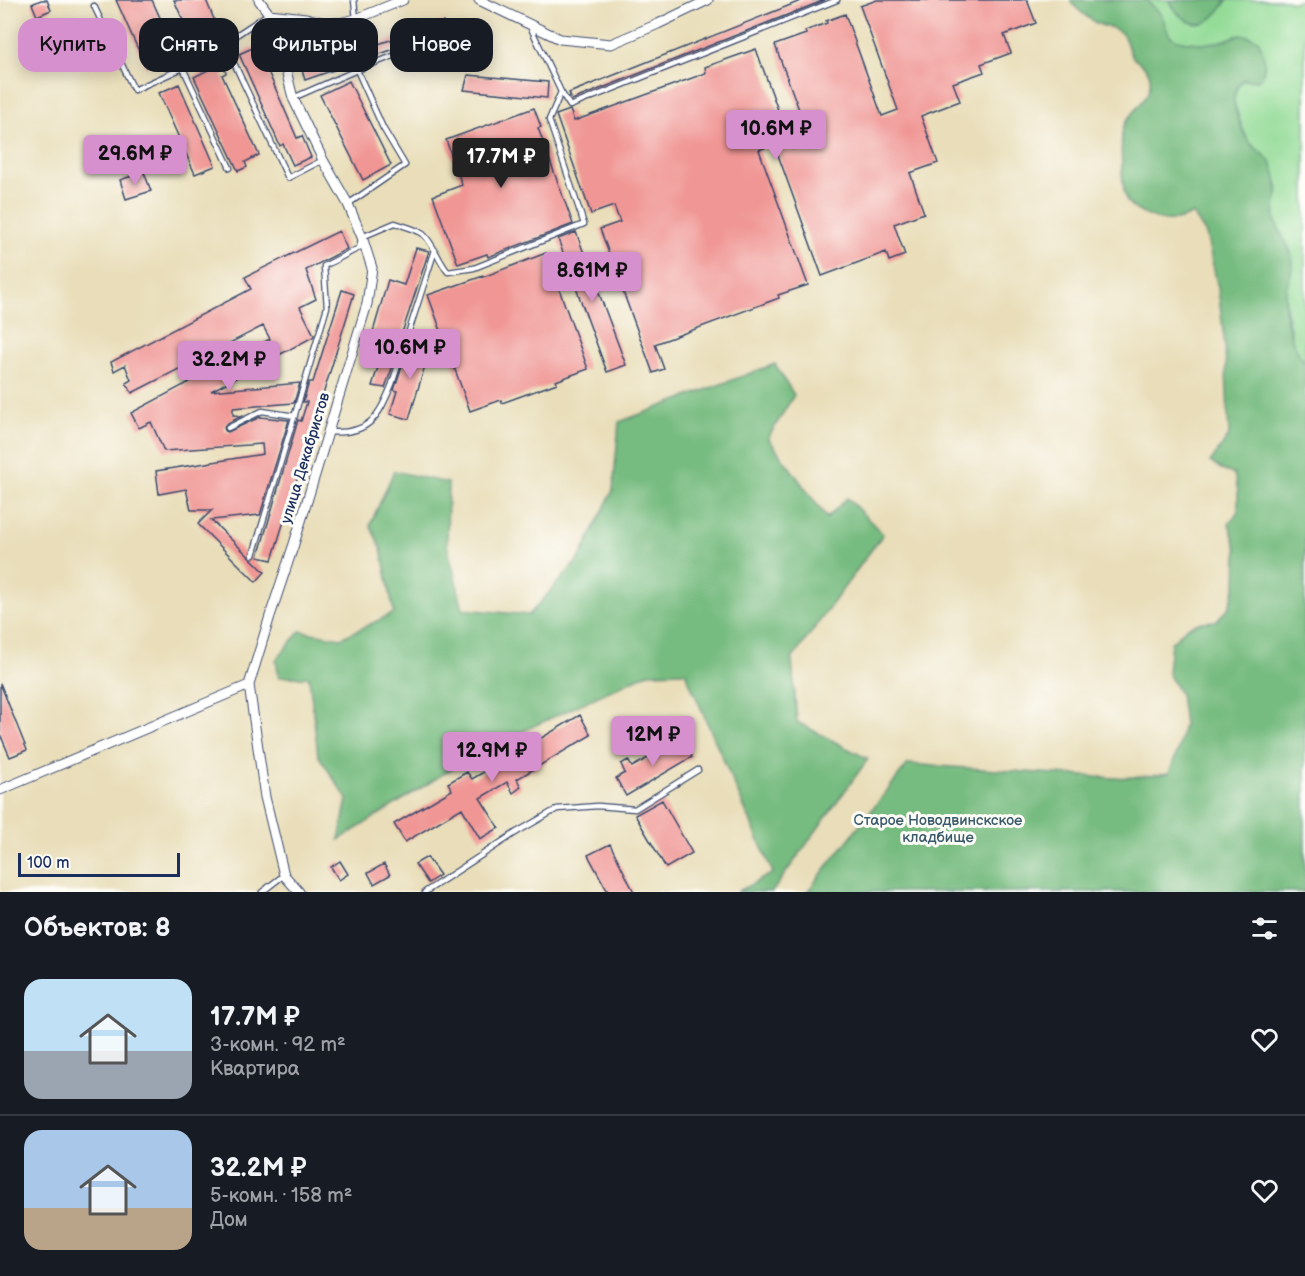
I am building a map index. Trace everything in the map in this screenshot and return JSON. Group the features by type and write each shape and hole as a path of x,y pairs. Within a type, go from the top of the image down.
{"street":[{"path":"259,0 269,14 297,18"},
{"path":"358,18 403,0"},
{"path":"478,0 560,39 610,44 708,0"},
{"name":"улица Декабристов","path":"269,14 276,31 293,98 323,160 348,204 372,268 367,304 249,685 265,797 284,875 299,892"},
{"path":"0,790 249,685"}],"lane":[{"path":"354,0 356,18"},
{"path":"529,24 570,106 837,0"},
{"path":"94,6 134,90 174,72"},
{"path":"239,33 269,14"},
{"path":"185,72 230,168"},
{"path":"238,72 288,178 323,160"},
{"path":"293,98 352,72"},
{"path":"348,204 405,165 383,128 358,72"},
{"path":"253,555 327,307 324,266 359,248 362,237 395,223 422,233 448,272 474,268 584,224 549,120 561,92"},
{"path":"328,432 344,433 363,428 376,416 385,402 435,250"},
{"path":"228,428 262,411 295,416"},
{"path":"425,892 517,832 557,809 598,806 635,809 698,770"},
{"path":"262,892 284,875"}],"green space":[{"name":"Старое Новодвинскское кладбище","path":"1071,0 1145,0 1162,16 1168,33 1176,39 1212,43 1245,35 1258,40 1263,54 1265,62 1262,76 1257,80 1242,80 1236,90 1234,101 1239,121 1248,140 1268,159 1275,173 1277,188 1275,220 1293,262 1286,289 1286,317 1295,347 1305,362 1305,892 807,892 908,764 1115,778 1169,773 1178,750 1184,724 1180,694 1168,673 1171,643 1187,627 1202,622 1216,621 1229,607 1236,585 1237,549 1229,524 1238,511 1238,491 1234,474 1210,462 1229,436 1225,347 1218,288 1206,234 1193,214 1176,220 1164,220 1136,210 1127,201 1123,178 1122,133 1128,118 1148,93 1150,77 1146,68 1131,54 1121,33 1093,21 1071,3"},
{"path":"1145,0 1169,0 1179,15 1216,14 1227,0 1293,2 1305,0 1305,362 1293,343 1287,315 1285,295 1291,271 1289,249 1274,217 1278,186 1270,162 1248,141 1233,99 1242,80 1256,80 1236,36 1212,43 1176,39 1168,33 1162,17"},
{"path":"1169,0 1227,0 1214,17 1205,23 1198,24 1181,16"},
{"path":"775,364 794,395 768,438 827,518 847,498 883,534 792,659 797,722 868,759 772,892 737,892 773,873 685,672 648,673 478,752 339,840 347,799 318,755 309,677 279,677 276,660 300,631 341,638 394,613 381,548 370,525 394,471 448,483 447,545 463,609 529,615 579,559 613,490 619,422"}],"building":[{"path":"47,0 51,10 37,16 32,4"},
{"path":"116,0 152,0 160,18 139,18 139,51 127,25 127,18 124,18"},
{"path":"174,0 206,0 214,18 182,18"},
{"path":"803,0 825,0 572,100 569,93"},
{"path":"877,0 1027,0 1036,23 1004,35 1011,53 981,64 984,72 953,83 960,101 921,116 938,163 910,173 924,213 894,224 905,255 889,261 886,252 822,276 774,144 759,150 808,285 655,344 664,369 653,373 600,229 620,222 614,206 591,214 556,115 570,110 574,121 706,73 705,67 756,49 792,149 811,142 775,45 806,34 805,31 845,14 882,116 898,110 860,6"},
{"path":"390,40 390,50 378,55 378,44"},
{"path":"251,49 251,72 268,72 297,138 302,136 311,157 293,165 283,144 280,146 239,54"},
{"path":"204,72 226,72 222,75 259,155 245,162 247,167 238,171 194,77"},
{"path":"303,72 328,72 305,80"},
{"path":"468,75 548,82 547,98 464,90"},
{"path":"349,81 391,165 363,180 320,95"},
{"path":"179,84 215,166 195,174 159,93"},
{"path":"534,108 541,127 538,128 573,224 488,257 487,254 458,264 433,196 462,185 446,140"},
{"path":"144,172 151,191 126,199 120,180"},
{"path":"339,231 347,249 306,270 316,299 300,307 313,337 211,391 300,383 294,403 233,408 233,415 242,416 224,427 228,432 260,417 289,420 260,515 211,520 265,572 256,582 198,524 212,510 191,510 186,489 159,494 156,471 263,454 262,444 164,451 151,422 139,428 131,413 270,339 263,326 132,393 126,383 131,380 125,365 114,371 111,362 251,289 245,277"},
{"path":"576,232 626,365 607,372 558,239"},
{"path":"416,248 429,251 400,339 402,340 385,388 372,386 378,367 364,363 388,280 404,285"},
{"path":"546,253 588,369 502,403 501,400 470,411 428,295"},
{"path":"342,290 354,294 272,560 258,557 298,420 301,421 307,402 303,402 309,382 313,382"},
{"path":"410,342 430,349 409,419 390,414 397,391 394,390"},
{"path":"0,683 27,750 10,757 0,734"},
{"path":"580,715 591,735 517,779 521,787 513,793 507,782 480,798 499,828 480,839 462,808 405,842 394,824 452,790 448,783 467,772 472,779"},
{"path":"682,739 692,757 626,796 616,778 625,773 621,764 628,760 632,767"},
{"path":"662,800 692,853 666,868 635,815"},
{"path":"610,844 634,892 608,892 588,855"},
{"path":"427,857 440,875 428,883 415,864"},
{"path":"340,861 348,874 339,880 331,867"},
{"path":"384,864 390,875 374,884 368,873"}]}
